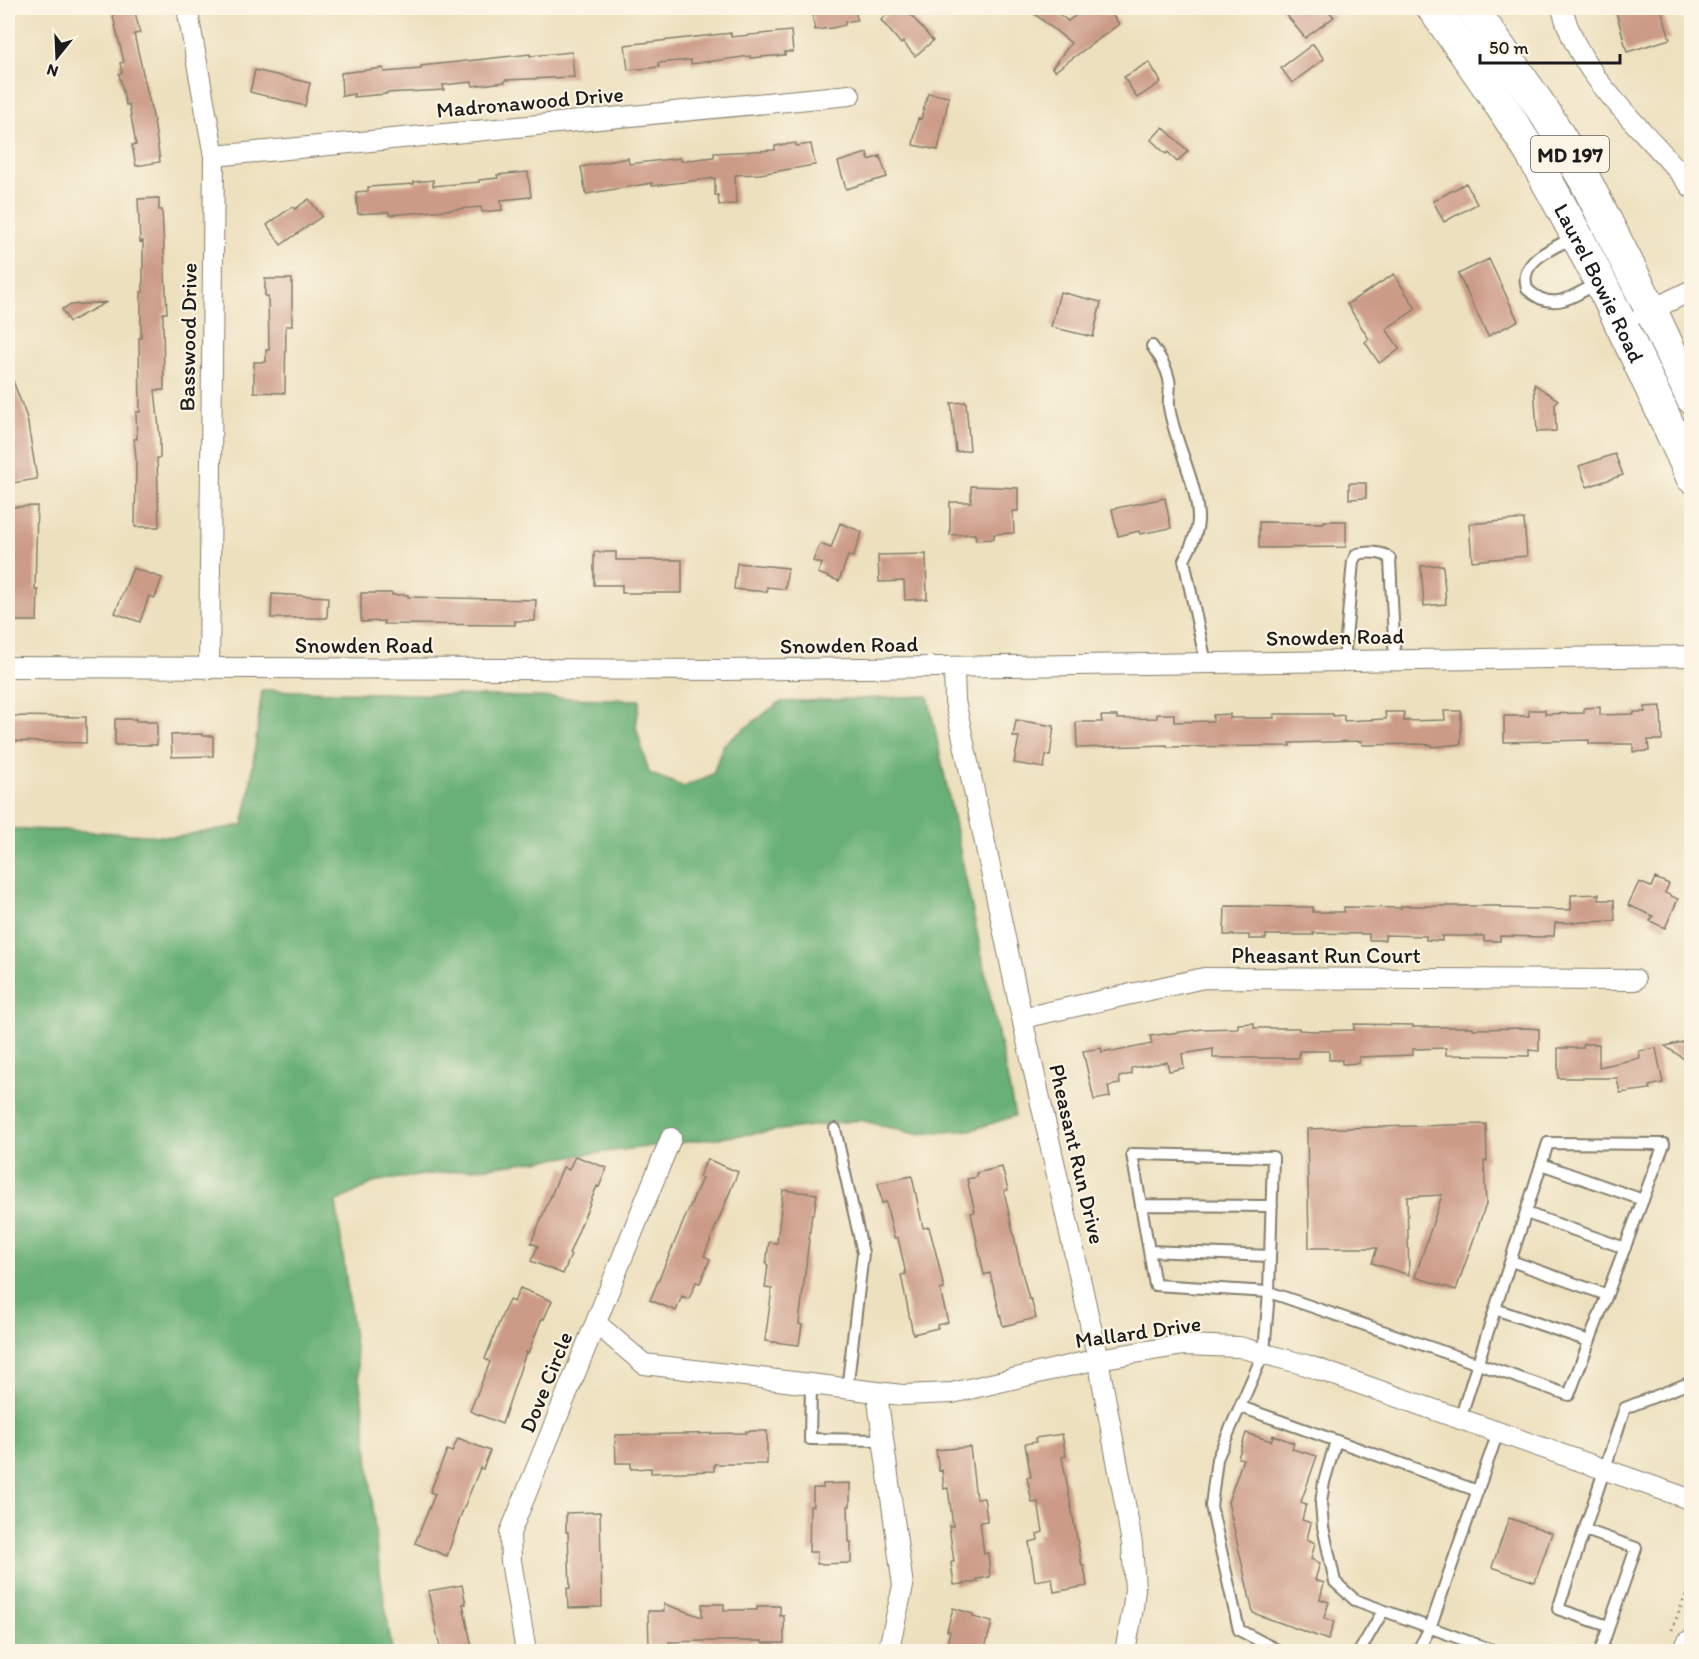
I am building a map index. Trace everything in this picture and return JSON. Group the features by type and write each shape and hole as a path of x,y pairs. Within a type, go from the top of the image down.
{"main road":[{"name":"Laurel Bowie Road","path":"1433,8 1514,126 1576,236 1622,325 1692,477"},
{"name":"Laurel Bowie Road","path":"1472,8 1565,144 1651,310 1692,398"}],"street":[{"name":"Basswood Drive","path":"187,8 214,156 209,669"},
{"path":"1562,8 1568,30 1591,72 1692,188"},
{"name":"Madronawood Drive","path":"214,156 850,95"},
{"path":"1622,325 1692,291"},
{"name":"Snowden Road","path":"8,667 684,670 1692,656"},
{"name":"Pheasant Run Drive","path":"954,668 956,701 1022,1018 1098,1359 1126,1509 1135,1571 1133,1608 1125,1652"},
{"name":"Pheasant Run Court","path":"1022,1018 1204,978 1635,980"},
{"name":"Dove Circle","path":"526,1652 510,1561 510,1533 671,1138"},
{"name":"Mallard Drive","path":"596,1323 644,1364 877,1394 925,1396 952,1393 1098,1359 1184,1345 1239,1347 1306,1365 1692,1500"},
{"path":"877,1394 903,1586 888,1652"}],"lane":[{"path":"1576,236 1538,257 1526,275 1527,290 1543,301 1559,301 1600,282"},
{"path":"1152,346 1162,360 1170,381 1169,406 1195,496 1197,529 1184,560 1206,663"},
{"path":"1344,661 1353,561 1357,554 1362,553 1384,554 1390,559 1395,661"},
{"path":"835,1129 864,1253 846,1390"},
{"path":"1281,1652 1239,1630 1211,1506 1217,1459 1264,1352 1269,1292 1273,1157 1132,1154 1155,1285 1269,1292 1478,1362 1569,1395 1664,1144 1548,1143 1511,1261 1495,1309 1478,1362 1460,1419"},
{"path":"1541,1164 1643,1200"},
{"path":"1141,1205 1272,1206"},
{"path":"1526,1213 1624,1248"},
{"path":"1149,1251 1270,1256"},
{"path":"1511,1261 1607,1295"},
{"path":"1495,1309 1589,1341"},
{"path":"1608,1626 1558,1609 1625,1408 1692,1382"},
{"path":"811,1386 810,1440 884,1440"},
{"path":"1241,1407 1478,1491"},
{"path":"1417,1652 1430,1628 1498,1432"},
{"path":"1336,1441 1324,1482 1321,1503 1323,1527 1335,1582 1354,1600 1497,1652"},
{"path":"1585,1530 1636,1548 1600,1652"},
{"path":"1359,1652 1383,1611"},
{"path":"1460,1652 1465,1640"}],"path":[{"path":"1684,1643 1692,1578"}],"green space":[{"path":"262,690 640,700 636,727 649,773 684,787 713,774 723,745 780,702 928,696 1015,1116 971,1130 915,1134 860,1120 377,1181 336,1202 365,1423 377,1552 392,1651 8,1652 8,829 177,837 243,825 249,797"}],"building":[{"path":"111,8 134,8 140,33 134,34 154,121 160,162 136,166 132,145 136,145 129,104 126,105 119,74 122,73 120,63 124,62"},
{"path":"811,8 855,8 857,20 845,22 845,25 815,30"},
{"path":"895,8 905,8 933,41 915,56 903,42 901,44 881,20"},
{"path":"1027,8 1051,8 1068,21 1086,8 1107,8 1119,24 1055,71 1052,68 1071,43"},
{"path":"1281,8 1326,8 1334,17 1305,38"},
{"path":"1615,8 1661,8 1670,39 1627,52"},
{"path":"791,31 793,52 785,52 785,55 750,58 750,56 691,64 691,60 658,63 659,67 628,70 625,45 731,33 731,37"},
{"path":"1313,44 1324,59 1292,83 1281,68"},
{"path":"572,52 574,77 505,80 505,82 473,86 472,82 443,85 444,90 342,96 341,73 383,68 384,72 421,69 421,66 530,54 530,56"},
{"path":"1149,62 1161,82 1137,98 1124,77"},
{"path":"255,70 310,83 305,106 250,92"},
{"path":"928,93 949,97 938,150 913,145 918,118 921,119"},
{"path":"1163,127 1188,151 1177,162 1168,152 1166,154 1151,140"},
{"path":"796,143 796,146 811,144 815,165 760,174 735,175 736,204 719,205 718,195 715,195 715,178 652,186 652,183 586,194 581,167 628,158 629,164 680,158 681,161 714,157 714,153 775,150 775,146"},
{"path":"867,153 869,160 880,156 887,177 846,189 838,162"},
{"path":"528,172 531,197 501,200 502,210 482,212 481,207 389,215 389,212 358,214 356,192 368,191 368,187 414,184 414,182 433,180 433,186 479,182 479,180 498,178 497,175"},
{"path":"1466,183 1477,204 1444,222 1433,201"},
{"path":"159,198 159,210 162,210 167,313 163,313 164,390 155,390 160,438 160,458 157,458 159,527 135,527 134,439 137,439 136,412 140,412 139,338 141,338 141,292 143,292 143,241 140,242 138,199"},
{"path":"309,199 322,216 281,245 267,225 292,207 295,209"},
{"path":"1489,259 1518,321 1488,336 1458,274"},
{"path":"1394,274 1416,309 1386,329 1400,349 1379,363 1365,342 1369,339 1347,304"},
{"path":"265,279 292,279 292,326 286,326 285,393 254,392 254,362 266,362 266,350 269,350 268,296 265,296"},
{"path":"1060,292 1101,302 1093,337 1051,327"},
{"path":"107,302 69,322 62,309 71,305"},
{"path":"8,370 27,418 37,479 13,483 8,426"},
{"path":"1534,384 1558,400 1555,404 1556,431 1537,432"},
{"path":"966,402 970,450 956,452 951,403"},
{"path":"1615,454 1623,475 1587,487 1579,466"},
{"path":"1349,483 1366,483 1366,498 1349,499"},
{"path":"971,486 1018,488 1018,511 1013,511 1014,533 994,534 994,539 976,540 975,534 950,535 950,502 971,502"},
{"path":"1165,498 1171,528 1140,534 1139,531 1118,536 1112,509"},
{"path":"37,506 35,590 38,590 37,621 12,621 13,590 9,590 10,573 12,573 10,507"},
{"path":"1524,519 1527,556 1472,561 1469,524"},
{"path":"1324,521 1346,521 1346,547 1259,548 1259,522 1324,523"},
{"path":"840,523 862,532 853,557 848,556 839,581 818,573 822,564 813,561 820,544 831,548"},
{"path":"594,552 616,552 616,560 682,560 682,593 622,593 622,585 594,585"},
{"path":"926,554 927,599 905,600 904,581 879,582 878,555"},
{"path":"737,563 788,568 785,589 767,587 767,592 734,589"},
{"path":"1443,565 1446,604 1424,606 1421,566"},
{"path":"133,568 162,578 155,598 149,596 140,622 115,613"},
{"path":"361,593 392,593 392,595 408,595 408,597 536,600 535,621 515,621 515,625 361,622"},
{"path":"272,594 328,597 327,618 271,618"},
{"path":"1661,706 1662,740 1648,740 1649,751 1633,752 1633,744 1589,744 1589,740 1504,742 1504,716 1529,716 1529,710 1545,710 1545,714 1584,713 1584,708 1600,707 1600,715 1634,714 1634,712 1645,712 1645,707"},
{"path":"1444,711 1461,711 1461,744 1432,747 1432,745 1419,744 1362,745 1362,741 1290,743 1290,746 1167,747 1167,745 1077,748 1076,722 1102,722 1101,716 1117,716 1117,719 1157,718 1157,714 1174,714 1174,722 1213,721 1213,715 1230,714 1230,718 1274,718 1274,714 1333,714 1333,716 1344,715 1344,721 1386,719 1385,712 1404,712 1404,721 1445,720"},
{"path":"8,716 86,717 86,743 8,741"},
{"path":"115,719 157,722 157,745 115,745"},
{"path":"1016,720 1054,726 1050,756 1046,755 1044,768 1014,763 1019,737 1013,737"},
{"path":"202,734 202,736 213,736 213,756 172,757 171,735"},
{"path":"1655,878 1669,884 1665,893 1678,899 1665,928 1650,921 1653,916 1628,905 1639,882 1651,887"},
{"path":"1599,894 1599,900 1614,900 1615,921 1555,923 1554,936 1545,937 1500,936 1500,941 1484,941 1484,936 1442,936 1442,941 1426,940 1426,936 1385,935 1385,940 1369,940 1369,934 1266,935 1266,939 1249,939 1249,935 1224,935 1225,906 1313,907 1313,912 1344,912 1344,907 1401,908 1401,906 1500,906 1500,908 1571,910 1571,895"},
{"path":"1254,1023 1254,1028 1299,1028 1299,1030 1314,1031 1354,1030 1354,1024 1473,1027 1473,1029 1529,1028 1539,1029 1539,1051 1529,1050 1529,1056 1446,1055 1446,1048 1413,1049 1413,1055 1359,1057 1359,1063 1342,1064 1342,1060 1329,1060 1329,1051 1299,1051 1299,1058 1213,1058 1213,1049 1182,1054 1184,1068 1169,1071 1167,1062 1131,1068 1132,1074 1119,1077 1120,1084 1108,1086 1110,1097 1094,1100 1083,1051 1101,1048 1102,1052 1111,1050 1112,1052 1152,1044 1150,1036 1203,1029 1238,1028 1238,1024"},
{"path":"1692,1040 1692,1064 1665,1046"},
{"path":"1583,1044 1599,1044 1599,1067 1640,1058 1639,1051 1656,1048 1663,1083 1649,1086 1650,1089 1620,1093 1617,1078 1558,1078 1558,1048 1583,1048"},
{"path":"1486,1124 1487,1161 1484,1161 1486,1204 1456,1290 1415,1277 1442,1195 1407,1197 1409,1275 1372,1263 1377,1248 1309,1248 1307,1129"},
{"path":"575,1156 607,1168 599,1187 597,1186 563,1274 531,1261 538,1246 531,1243 563,1167 569,1170"},
{"path":"707,1159 738,1172 704,1256 710,1259 700,1283 696,1282 689,1299 682,1296 676,1311 650,1300 702,1178 699,1177"},
{"path":"1002,1167 1008,1190 1004,1191 1020,1264 1036,1318 1003,1326 990,1273 984,1275 971,1213 975,1212 967,1179 977,1177 976,1173"},
{"path":"912,1176 923,1228 929,1227 938,1261 944,1289 940,1290 948,1322 937,1325 938,1328 913,1334 901,1275 906,1274 898,1238 894,1238 886,1202 882,1203 878,1183"},
{"path":"783,1190 817,1194 814,1214 812,1214 799,1324 802,1325 799,1345 765,1341 772,1289 765,1288 768,1265 766,1264 769,1242 777,1243"},
{"path":"520,1288 552,1301 544,1319 542,1318 528,1353 526,1352 502,1424 470,1411 490,1362 485,1359 501,1318 509,1300 514,1302"},
{"path":"746,1431 767,1431 767,1464 714,1464 714,1471 651,1473 651,1468 631,1469 631,1463 616,1463 615,1435 746,1433"},
{"path":"1246,1433 1271,1441 1273,1435 1294,1443 1292,1449 1317,1456 1301,1502 1306,1504 1302,1520 1311,1523 1307,1539 1315,1543 1311,1559 1320,1563 1315,1580 1324,1583 1320,1599 1329,1602 1324,1618 1334,1622 1328,1640 1253,1613 1228,1502 1243,1459 1238,1458"},
{"path":"1062,1434 1066,1456 1062,1457 1087,1586 1054,1592 1052,1578 1035,1581 1029,1542 1038,1540 1037,1534 1043,1532 1038,1502 1032,1503 1027,1477 1031,1477 1025,1444 1036,1442 1035,1438"},
{"path":"458,1438 490,1451 483,1469 480,1468 447,1556 415,1543 435,1494 430,1492 440,1467 447,1450 452,1452"},
{"path":"970,1447 976,1499 984,1498 985,1503 987,1521 980,1522 984,1554 988,1553 990,1577 977,1579 978,1582 954,1585 951,1562 954,1562 949,1526 953,1526 948,1488 944,1489 942,1470 939,1471 936,1450"},
{"path":"850,1483 850,1506 848,1506 851,1563 817,1564 817,1552 809,1552 810,1506 813,1506 813,1488 823,1488 823,1484"},
{"path":"600,1512 602,1607 568,1608 567,1588 570,1588 566,1513"},
{"path":"1509,1518 1552,1533 1535,1582 1492,1567"},
{"path":"462,1585 466,1604 463,1604 473,1652 441,1652 428,1591"},
{"path":"664,1604 702,1617 702,1604 724,1604 724,1610 757,1610 757,1606 780,1606 780,1616 784,1616 784,1643 706,1641 649,1645 648,1611 664,1611"},
{"path":"953,1608 992,1622 984,1652 945,1652"}]}
